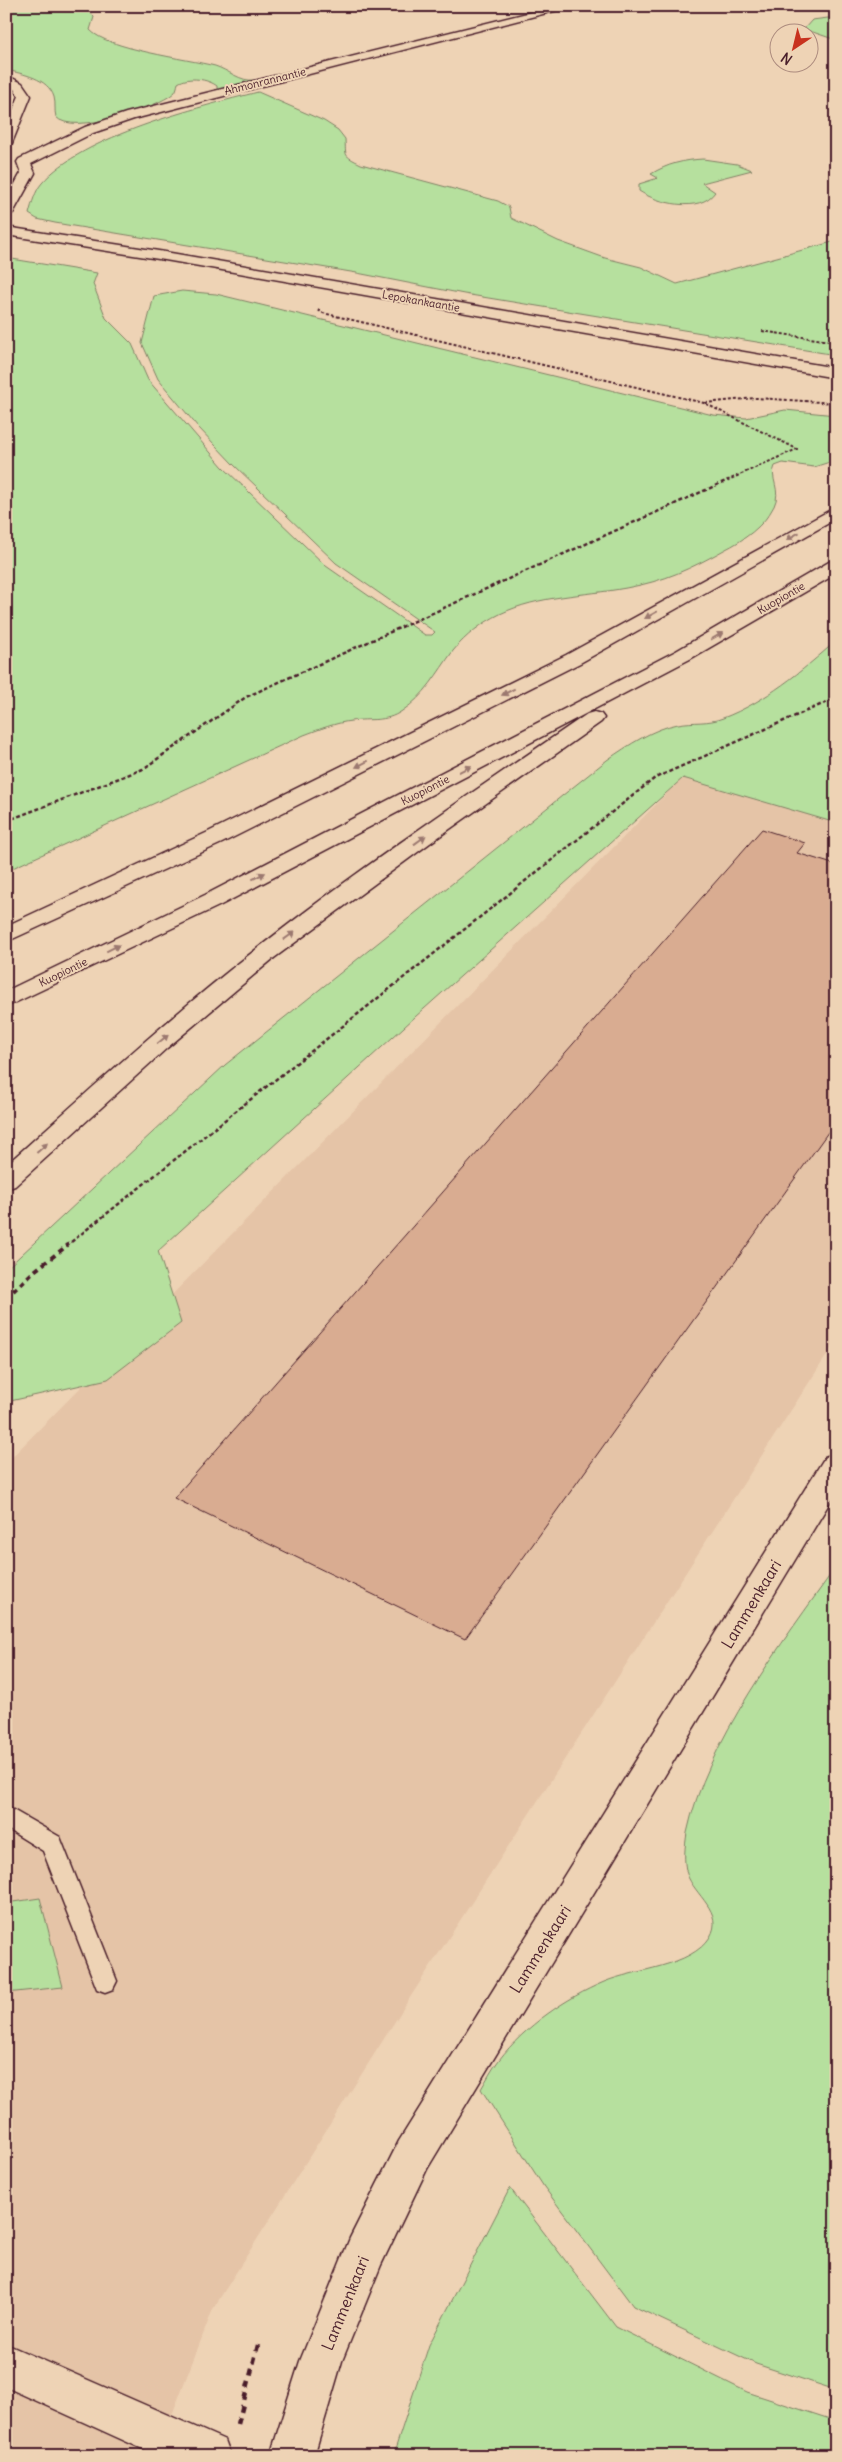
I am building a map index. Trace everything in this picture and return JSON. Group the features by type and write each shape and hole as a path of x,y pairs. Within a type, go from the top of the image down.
{"main road":[{"name":"Ahmonrannantie","path":"6,213 28,173 20,161 89,130 130,116 569,6"},
{"path":"6,79 18,86 25,96 6,143"},
{"name":"Lepokankaantie","path":"6,231 165,256 836,373"},
{"path":"6,935 214,838 573,659 836,512"},
{"name":"Kuopiontie","path":"6,1000 213,900 683,655 836,566"},
{"path":"6,1180 158,1043 266,953 422,838 683,655"},
{"name":"Lammenkaari","path":"292,2456 321,2361 365,2252 413,2155 836,1465"},
{"path":"6,2365 223,2442"}],"lane":[{"path":"6,1816 52,1844 106,1981"}],"path":[{"path":"6,821 143,769 246,696 797,449 704,403 756,398 836,402"},
{"path":"6,1298 33,1272 655,778 836,698"},
{"path":"223,2442 258,2345"}],"shaded area":[{"path":"683,777 836,823 836,1341 411,1996 213,2309 156,2456 6,2456 6,1463"}],"green space":[{"path":"6,6 84,6 94,17 90,30 99,37 149,53 215,66 239,78 254,80 255,82 217,91 217,86 209,82 198,79 182,81 178,83 174,93 151,106 96,122 65,122 56,117 54,97 46,85 34,78 6,70"},
{"path":"836,17 836,40 820,34 820,22 810,22 812,20"},
{"path":"258,92 324,121 338,130 345,139 345,149 348,157 361,164 498,201 509,207 511,218 558,241 605,258 641,267 677,284 836,241 836,355 464,294 357,273 55,223 37,219 29,214 36,193 42,183 60,166 84,151 143,125"},
{"path":"703,159 737,164 752,170 702,183 715,192 708,199 689,205 656,199 639,191 639,184 658,178 651,174 663,168 689,160"},
{"path":"6,258 97,273 93,284 106,318 132,344 148,380 223,467 326,566 425,635 432,635 435,632 336,563 233,464 198,427 158,379 142,343 154,296 182,291 216,294 713,415 746,418 785,410 836,415 836,460 814,467 783,463 775,466 773,475 777,495 774,506 765,520 739,542 688,569 640,585 531,603 493,618 463,640 424,691 410,705 396,715 383,719 339,723 304,735 6,871"},
{"path":"836,641 836,823 683,778 415,1017 158,1251 181,1323 108,1379 6,1402 6,1269 225,1065 607,760 632,743 668,726 717,720 739,711 783,685"},
{"path":"836,1567 836,2390 756,2364 633,2306 544,2187 481,2089 496,2063 509,2048 547,2014 575,1996 604,1982 662,1966 690,1955 710,1937 714,1928 714,1920 707,1904 691,1882 685,1864 687,1833 697,1799 711,1764 749,1694 793,1627"},
{"path":"40,1898 63,1987 6,1993 6,1903"},
{"path":"510,2188 616,2327 747,2392 836,2421 836,2456 393,2456 429,2345"}],"building":[{"path":"762,829 805,843 797,853 836,865 836,1121 465,1639 174,1498"}]}
